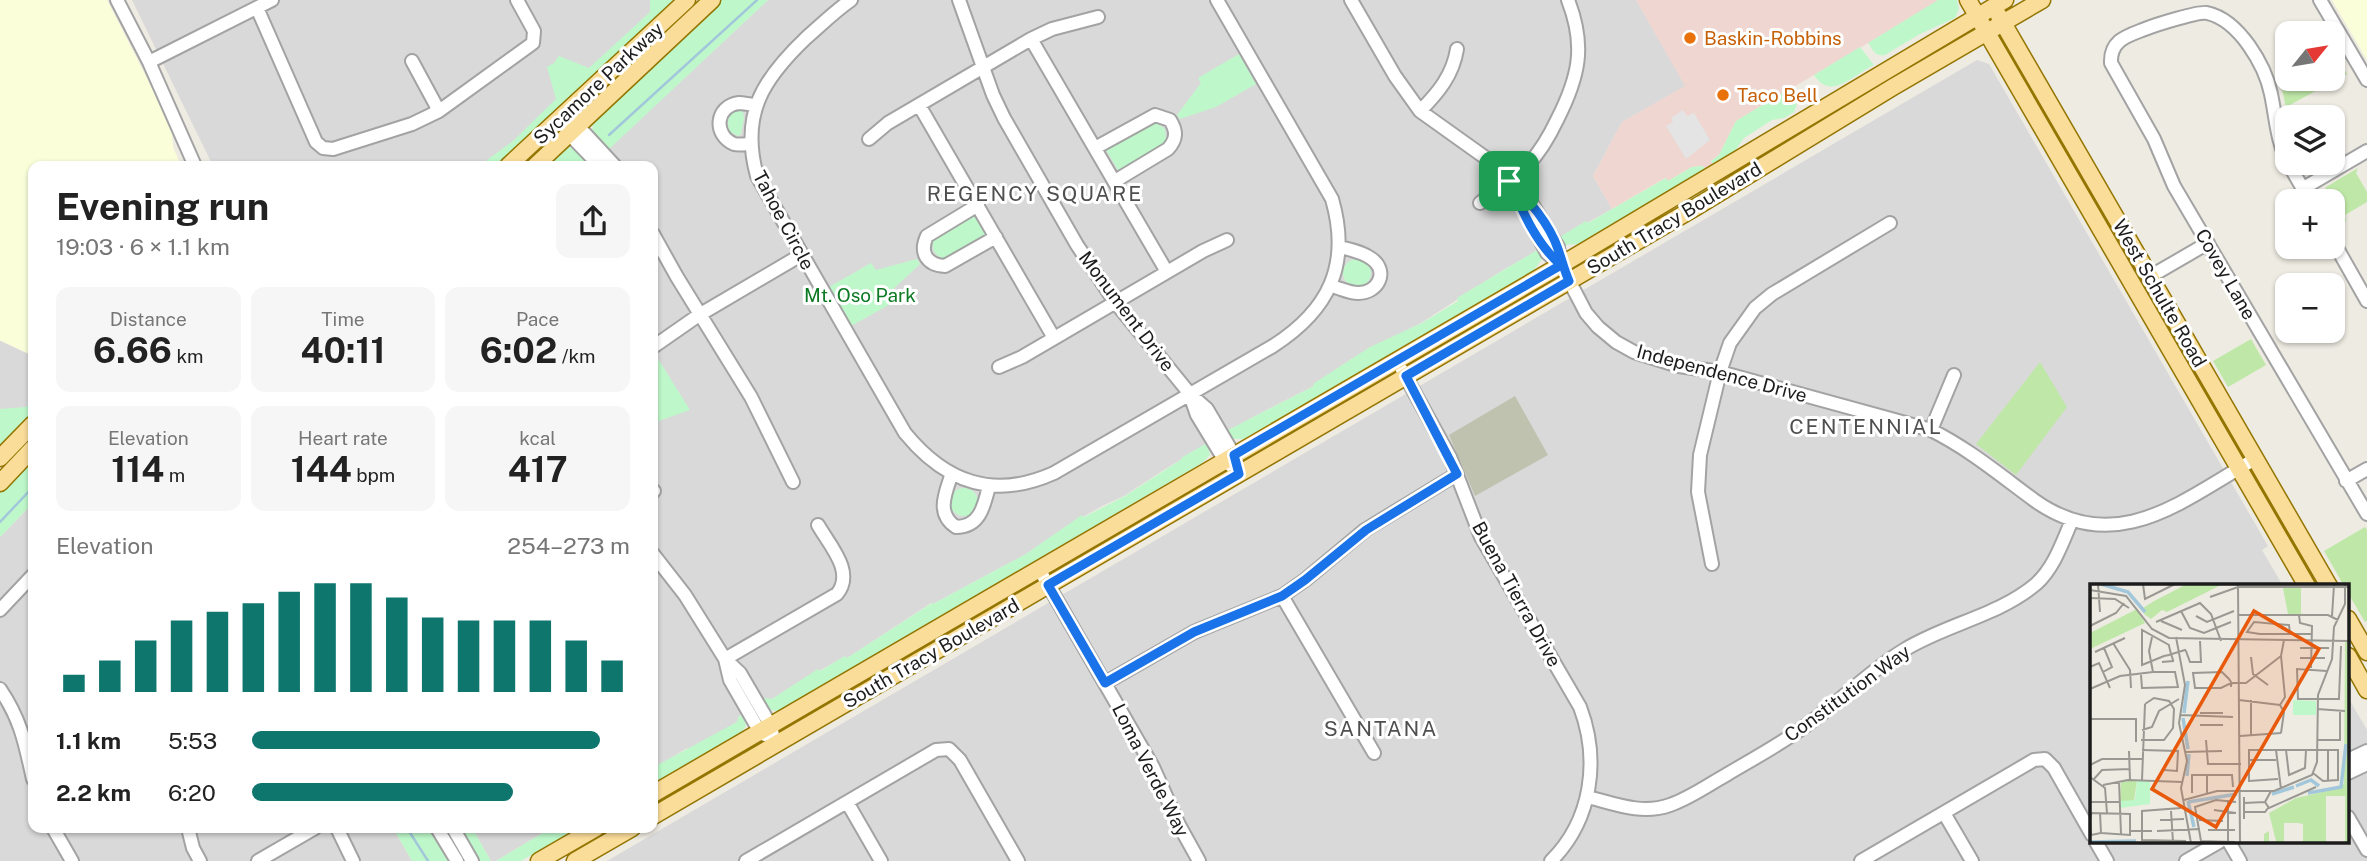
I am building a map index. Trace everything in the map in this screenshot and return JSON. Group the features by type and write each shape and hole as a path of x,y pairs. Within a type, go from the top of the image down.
{"main road":[{"name":"Sycamore Parkway","path":"514,161 687,0"},
{"name":"Sycamore Parkway","path":"539,161 712,0"},
{"name":"West Schulte Road","path":"1968,0 2306,584"},
{"name":"South Tracy Boulevard","path":"658,813 1569,281 2042,0"},
{"name":"West Schulte Road","path":"1996,2 2003,23 2328,584"},
{"name":"South Tracy Boulevard","path":"658,791 1561,265 1978,17 1996,2"},
{"path":"0,458 28,429"},
{"path":"0,483 28,454"},
{"path":"2350,622 2367,652"},
{"path":"2350,660 2367,690"},
{"path":"538,861 587,833"},
{"path":"575,861 623,833"}],"street":[{"path":"117,0 149,62 193,161"},
{"path":"149,62 272,0"},
{"path":"257,8 316,142 323,148 332,149 412,124 439,111 533,43 534,31 517,0"},
{"name":"Tahoe Circle","path":"851,0 785,58 768,80 756,105 751,144 757,176 905,433 918,450 951,476 989,486 1024,484 1054,473 1190,394 1293,333 1310,317 1331,286 1340,247 1336,213 1328,193 1217,0"},
{"name":"Monument Drive","path":"959,0 999,106 1077,245 1115,302 1190,394 1207,408 1239,474"},
{"path":"1351,0 1395,76 1420,111 1439,92 1454,65 1457,49"},
{"path":"1480,203 1525,168 1539,153 1572,90 1579,65 1578,41 1575,18 1568,0"},
{"path":"2320,0 2367,80"},
{"name":"Covey Lane","path":"2275,120 2266,75 2257,57 2239,34 2207,13 2196,13 2145,29 2114,45 2110,52 2111,63 2154,139 2174,186 2367,514"},
{"path":"869,139 888,123 1031,39 1052,29 1098,17"},
{"path":"1031,39 1167,272"},
{"path":"412,61 439,111"},
{"path":"751,144 734,144 719,127 719,119 722,112 738,103 756,105"},
{"path":"919,105 1054,338"},
{"name":"Independence Drive","path":"1420,111 1490,161 1529,199 1558,247 1561,265 1586,313 1616,342 1634,352 1679,366 1720,372 1931,430 1958,443 2036,502 2072,520 2109,525 2127,524 2162,512 2255,459"},
{"path":"1095,148 1155,115 1170,120 1175,128 1173,144 1168,149 1115,181"},
{"path":"561,118 609,161"},
{"path":"573,130 596,161"},
{"path":"2294,175 2302,188 2367,151"},
{"path":"978,205 927,236 923,253 929,261 945,266 996,237"},
{"path":"1712,564 1698,492 1698,476 1700,455 1720,372 1730,343 1755,308 1772,294 1890,223"},
{"path":"999,367 1227,240"},
{"path":"658,243 699,315 751,397 793,482"},
{"path":"2151,276 2208,243"},
{"path":"1331,286 1360,293 1378,286 1381,277 1381,269 1375,261 1340,247"},
{"path":"658,344 699,315 801,255"},
{"path":"2343,259 2367,301"},
{"name":"Buena Tierra Drive","path":"1397,360 1457,474 1481,537 1580,707 1587,726 1591,746 1588,797 1569,838 1551,861"},
{"path":"1931,430 1954,375"},
{"path":"2346,481 2367,469"},
{"path":"1105,683 1194,632 1282,596 1366,530 1457,474"},
{"path":"951,476 943,507 948,522 956,527 965,527 977,519 989,486"},
{"name":"Constitution Way","path":"1588,797 1634,809 1653,809 1669,806 1689,796 1787,739 1905,649 2003,606 2026,593 2040,581 2051,565 2072,520"},
{"path":"725,659 837,594 843,587 843,567 818,525"},
{"path":"658,561 685,596 725,659 740,673 765,729 775,744"},
{"name":"Loma Verde Way","path":"1039,569 1153,767 1179,825 1199,861"},
{"path":"0,610 28,580"},
{"path":"1282,596 1374,753"},
{"path":"0,689 15,711 28,756"},
{"path":"746,861 936,750 948,749 960,760 1018,861"},
{"path":"2350,760 2367,751"},
{"path":"1861,861 2034,760 2045,759 2054,768 2090,831"},
{"path":"2350,773 2367,764"},
{"path":"846,802 881,861"},
{"path":"1944,813 1972,861"},
{"path":"2350,820 2367,850"},
{"path":"56,833 72,861"},
{"path":"190,833 200,861"},
{"path":"258,861 306,833"},
{"path":"339,833 353,861"},
{"path":"441,833 457,861"},
{"path":"456,833 472,861"},
{"path":"2097,844 2107,861"},
{"path":"2186,861 2216,844"},
{"path":"2231,844 2241,861"}],"shaded area":[{"path":"0,0 107,0 160,104 172,132 173,147 179,161 28,161 28,354 0,340"},
{"path":"132,0 650,0 650,12 536,122 489,161 211,161"},
{"path":"768,0 1636,0 1686,86 1622,122 1593,176 1612,209 1503,270 1421,323 1351,359 1314,386 1253,417 1124,496 1064,528 1026,554 931,603 846,659 844,657 818,670 739,716 737,722 658,766 658,161 595,161"},
{"path":"1636,0 1939,1 1736,121 1719,155 1711,161 1713,165 1705,169 1702,166 1692,167 1668,181 1665,178 1612,209 1593,176 1622,122 1685,86"},
{"path":"2332,0 2367,0 2367,60 2345,21"},
{"path":"1977,60 1989,64 2268,546 2262,550 2282,584 2090,584 2090,844 2350,844 2350,700 2367,730 2367,861 607,861"},
{"path":"1683,110 1687,116 1694,113 1710,140 1686,159 1666,126 1673,122 1671,118"},
{"path":"0,341 28,354 28,407 0,437"},
{"path":"1515,396 1548,455 1475,496 1449,435"},
{"path":"28,508 28,833 396,833 412,861 0,861 0,537"},
{"path":"475,833 543,833 496,861 491,861"}],"green space":[{"path":"650,0 678,0 509,158 505,161 486,161 513,141 556,99 547,67 559,56 589,68 650,12"},
{"path":"721,0 768,0 608,150 592,133 593,121"},
{"path":"1938,0 1957,0 1959,9 1955,18 1920,34 1885,55 1877,54 1868,43"},
{"path":"1860,47 1874,65 1835,86 1821,83 1814,75"},
{"path":"1239,54 1256,84 1216,107 1180,119 1177,115 1201,83 1198,78"},
{"path":"1792,87 1798,101 1794,112 1784,118 1772,120 1744,138 1734,152 1713,165 1711,161 1719,155 1736,121"},
{"path":"2282,91 2316,91 2290,105 2286,105"},
{"path":"738,109 743,112 744,118 741,134 738,136 730,132 728,121 730,115"},
{"path":"1151,122 1165,129 1164,145 1118,170 1106,150 1110,145"},
{"path":"563,149 576,149 587,161 550,161"},
{"path":"1703,166 1705,169 1578,244 1565,245 1558,238 1666,178 1668,181 1692,167"},
{"path":"2358,168 2356,173 2367,192 2367,202 2345,215 2345,189 2326,187"},
{"path":"975,216 986,235 948,259 937,255 933,249 935,237 968,217"},
{"path":"1539,249 1542,259 1534,270 1244,439 1234,439 1226,431 1314,386 1313,384 1370,347 1422,323 1458,301 1457,298"},
{"name":"Mt. Oso Park","path":"917,259 920,264 889,293 894,302 851,326 829,287 871,263 876,270"},
{"path":"1357,259 1367,263 1371,273 1367,283 1357,287 1347,283 1343,273 1347,263"},
{"path":"2251,339 2266,365 2228,387 2213,361"},
{"path":"658,359 690,410 658,421"},
{"path":"2040,362 2067,407 2016,475 1976,444"},
{"path":"28,405 28,420 0,449 0,409"},
{"path":"1207,443 1210,455 1202,463 778,711 769,710 761,700 772,699 818,669 820,671 845,656 847,658 932,603 1026,554 1082,515 1084,517 1125,496"},
{"path":"28,462 28,508 0,537 0,491"},
{"path":"964,488 974,492 978,502 974,512 964,516 954,512 950,502 954,492"},
{"path":"2365,527 2367,530 2367,621 2365,622 2350,596 2350,584 2343,584 2324,551"},
{"path":"744,715 746,726 741,733 658,781 658,765 737,722 739,716"},
{"path":"396,833 433,833 449,861 412,861"},
{"path":"463,833 475,833 491,861 479,861"},
{"path":"543,833 569,833 521,861 496,861"}],"waterway":[{"path":"609,135 757,0"},
{"path":"0,522 28,492"},
{"path":"410,833 428,861"}],"place":[{"name":"Baskin-Robbins","path":"1690,38"},
{"name":"Taco Bell","path":"1723,95"}],"district":[{"name":"REGENCY SQUARE","path":"1035,194"},
{"name":"CENTENNIAL","path":"1866,427"},
{"name":"SANTANA","path":"1381,729"}],"route":[{"path":"1509,181 1529,199 1558,247 1561,265 1569,281 1406,376 1457,474 1384,517 1282,596 1194,632 1105,683 1048,585 1239,474 1234,455 1561,265 1548,253 1509,181"}]}
